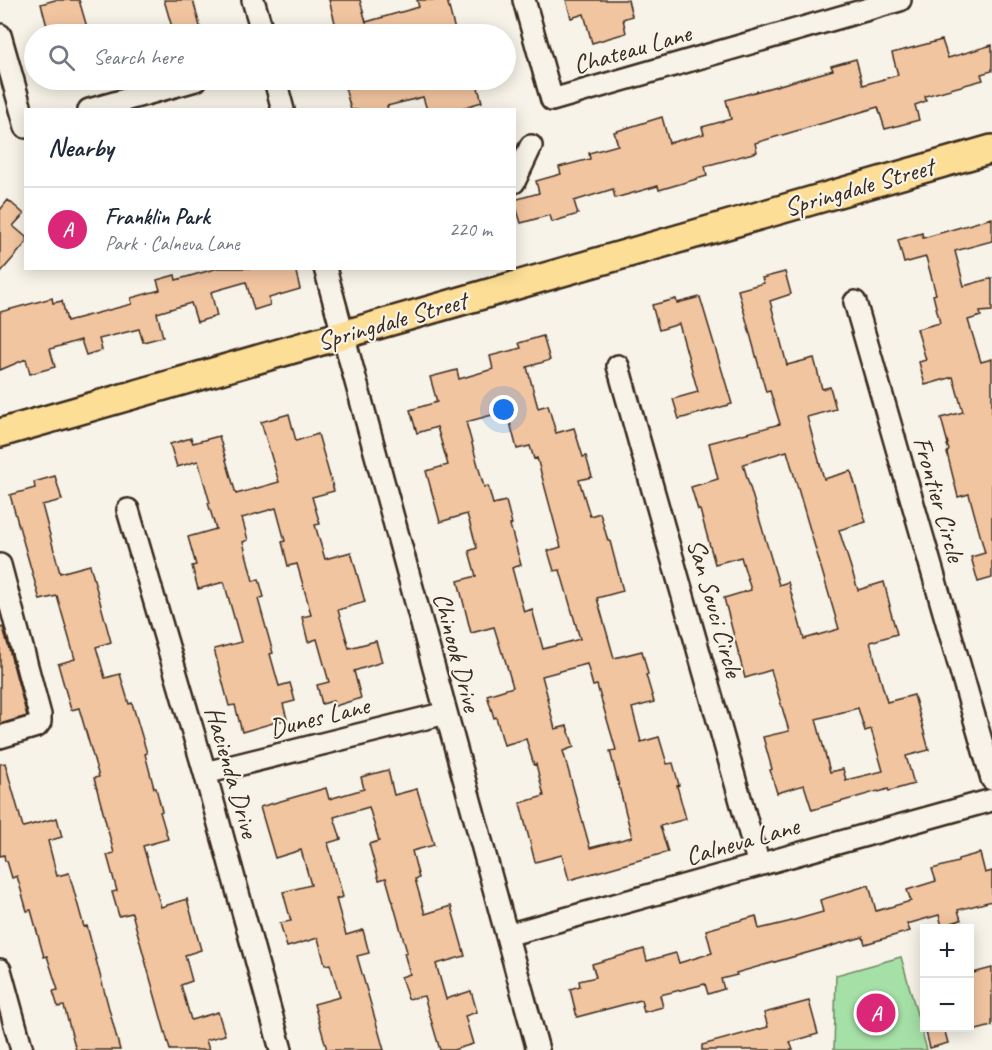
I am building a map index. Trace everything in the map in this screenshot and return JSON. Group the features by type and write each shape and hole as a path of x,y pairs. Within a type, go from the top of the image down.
{"main road":[{"name":"Springdale Street","path":"0,432 992,149"}],"street":[{"path":"253,0 260,24"},
{"name":"Chateau Lane","path":"524,0 552,100 900,0"},
{"path":"0,35 24,120"},
{"path":"96,108 160,90"},
{"path":"278,90 282,108"},
{"path":"516,178 531,146"},
{"name":"Chinook Drive","path":"326,270 538,1050"},
{"name":"Frontier Circle","path":"855,303 992,780"},
{"name":"San Souci Circle","path":"618,366 759,865"},
{"name":"Hacienda Drive","path":"128,510 205,773 281,1050"},
{"path":"0,565 40,722 37,726 0,737"},
{"name":"Dunes Lane","path":"205,773 446,713"},
{"name":"Calneva Lane","path":"507,935 992,800"},
{"path":"0,970 22,1050"}],"green space":[{"path":"901,957 920,1032 922,1032 927,1050 834,1050 836,975"}],"building":[{"path":"55,0 79,0 86,24 46,24 41,4"},
{"path":"164,0 193,0 199,24 171,24"},
{"path":"329,0 360,0 366,22 419,7 417,0 447,0 453,24 335,24"},
{"path":"566,0 628,0 632,16 623,19 626,33 592,43 584,14 571,18"},
{"path":"942,40 948,58 992,45 992,71 981,74 983,80 925,96 926,101 915,105 919,120 885,129 878,107 755,143 757,152 705,166 707,176 659,190 658,186 615,198 613,189 574,201 578,214 552,222 550,215 521,223 516,199 539,193 536,181 561,174 559,167 590,159 589,153 618,145 614,132 662,117 669,143 704,134 702,127 731,119 726,100 833,70 831,66 856,59 863,85 898,75 892,53"},
{"path":"346,90 479,90 482,102 461,108 426,108 423,97 387,106 388,108 350,108"},
{"path":"8,200 24,214 13,226 24,235 24,245 0,273 0,210"},
{"path":"992,218 992,241 955,251 964,286 992,278 992,311 980,312 981,316 968,320 981,362 992,359 992,578 978,582 971,557 985,553 969,494 958,497 941,418 963,412 953,377 925,385 919,362 926,360 917,329 940,323 933,295 936,294 926,257 904,263 898,240 922,233 923,238"},
{"path":"211,270 295,270 300,289 269,298 270,305 254,310 246,282 211,292 217,316 197,322 191,303 157,313 163,337 143,342 139,329 99,339 102,350 86,355 81,340 50,349 55,367 30,374 26,359 0,370 0,312 52,298 53,303 62,301 67,321 132,304 131,298 160,290 157,280 175,275 176,280"},
{"path":"785,272 791,294 770,301 787,365 814,358 822,389 830,387 836,409 807,417 824,479 851,471 866,522 839,530 858,590 884,582 897,634 870,642 887,702 914,695 929,750 906,756 914,784 889,791 888,789 878,791 812,810 804,785 777,793 763,737 789,731 771,670 745,678 724,598 751,590 741,557 715,564 691,487 718,479 709,443 780,424 770,391 766,392 738,290 764,283 762,278","holes":["787,451 839,629 804,639 788,582 779,585 743,464","858,708 865,731 871,729 883,771 846,780 843,769 830,772 816,719"]},
{"path":"700,297 732,404 679,419 673,399 698,392 679,324 659,330 652,305 676,299 677,303"},
{"path":"543,336 550,360 527,367 538,408 548,405 556,433 574,428 583,457 586,456 592,477 579,480 590,516 600,513 623,591 597,598 614,658 642,651 654,702 632,708 641,742 659,737 667,764 673,763 686,819 660,826 668,852 569,880 562,855 535,862 520,803 544,796 536,764 534,765 526,739 504,745 487,695 513,687 494,627 471,633 458,581 476,576 469,551 477,548 467,514 440,522 426,471 448,465 437,427 417,433 410,410 437,402 430,377 457,370 459,379 493,369 490,356 521,348 519,343","holes":["507,411 517,449 530,446 534,459 537,458 561,547 548,551 554,571 560,570 580,639 543,649 532,609 524,612 512,568 521,565 506,501 493,504 488,486 484,487 466,422","587,664 593,686 597,685 616,750 610,751 632,837 590,848 563,751 574,747 567,726 555,729 542,676"]},
{"path":"289,414 296,441 318,434 334,491 312,497 320,524 315,525 325,559 351,552 365,602 338,610 349,648 376,641 382,662 354,671 361,698 335,706 333,701 322,704 317,685 329,682 317,639 308,642 302,617 311,615 297,564 288,566 282,542 285,541 276,508 242,518 248,540 243,542 253,581 259,579 264,597 258,599 273,653 270,654 279,686 290,683 295,701 283,704 287,719 242,732 235,705 229,706 214,649 241,642 224,582 198,589 192,566 196,565 188,537 216,529 208,503 210,503 198,461 177,467 170,444 191,438 193,443 219,436 236,494 279,482 261,422"},
{"path":"55,476 62,500 42,505 60,573 90,565 111,642 96,647 105,678 120,674 129,704 132,703 168,839 143,846 161,907 187,899 201,950 185,955 192,981 181,985 191,1020 218,1012 225,1035 206,1040 209,1050 170,1050 132,913 119,916 112,892 117,891 107,855 114,853 94,778 99,777 79,708 71,710 58,664 75,659 57,596 40,600 10,495 35,488 34,482"},
{"path":"3,627 27,716 0,724 0,628"},
{"path":"5,763 23,827 57,818 62,837 48,841 57,876 69,873 84,927 87,926 120,1050 76,1050 64,1006 58,1007 53,991 58,990 47,956 44,957 31,910 27,911 17,876 12,878 4,855 0,856 0,764"},
{"path":"388,770 394,795 417,789 434,845 412,851 419,878 415,879 425,914 451,906 465,956 436,964 446,999 471,991 477,1012 465,1016 473,1044 453,1050 440,1050 424,996 408,999 401,977 410,974 404,953 407,952 386,878 379,880 369,844 379,841 369,807 334,817 341,839 328,843 343,897 336,899 346,935 363,930 369,953 357,956 384,1050 327,1050 314,1004 340,997 330,964 325,965 318,938 287,947 280,923 291,921 283,892 311,885 301,850 275,858 260,807 326,788 329,799 364,789 361,777"},
{"path":"980,853 985,873 992,871 992,901 958,910 961,920 941,924 939,915 907,924 910,931 865,944 863,937 736,973 737,975 721,979 724,989 708,994 705,984 660,995 663,1007 644,1012 641,1000 577,1017 570,989 580,986 579,981 596,977 592,964 644,949 647,961 676,953 679,963 712,953 706,930 756,916 759,929 788,922 823,912 820,900 869,885 876,911 911,901 907,890 936,881 932,869 958,862 958,859"},
{"path":"992,968 992,1026 974,1031 974,978 974,973"},
{"path":"809,1001 818,1034 790,1042 793,1050 702,1050 702,1045 768,1027 764,1013"},
{"path":"926,1032 945,1032 948,1043 930,1048"}],"place":[{"name":"Franklin Park","path":"876,1013"}]}
